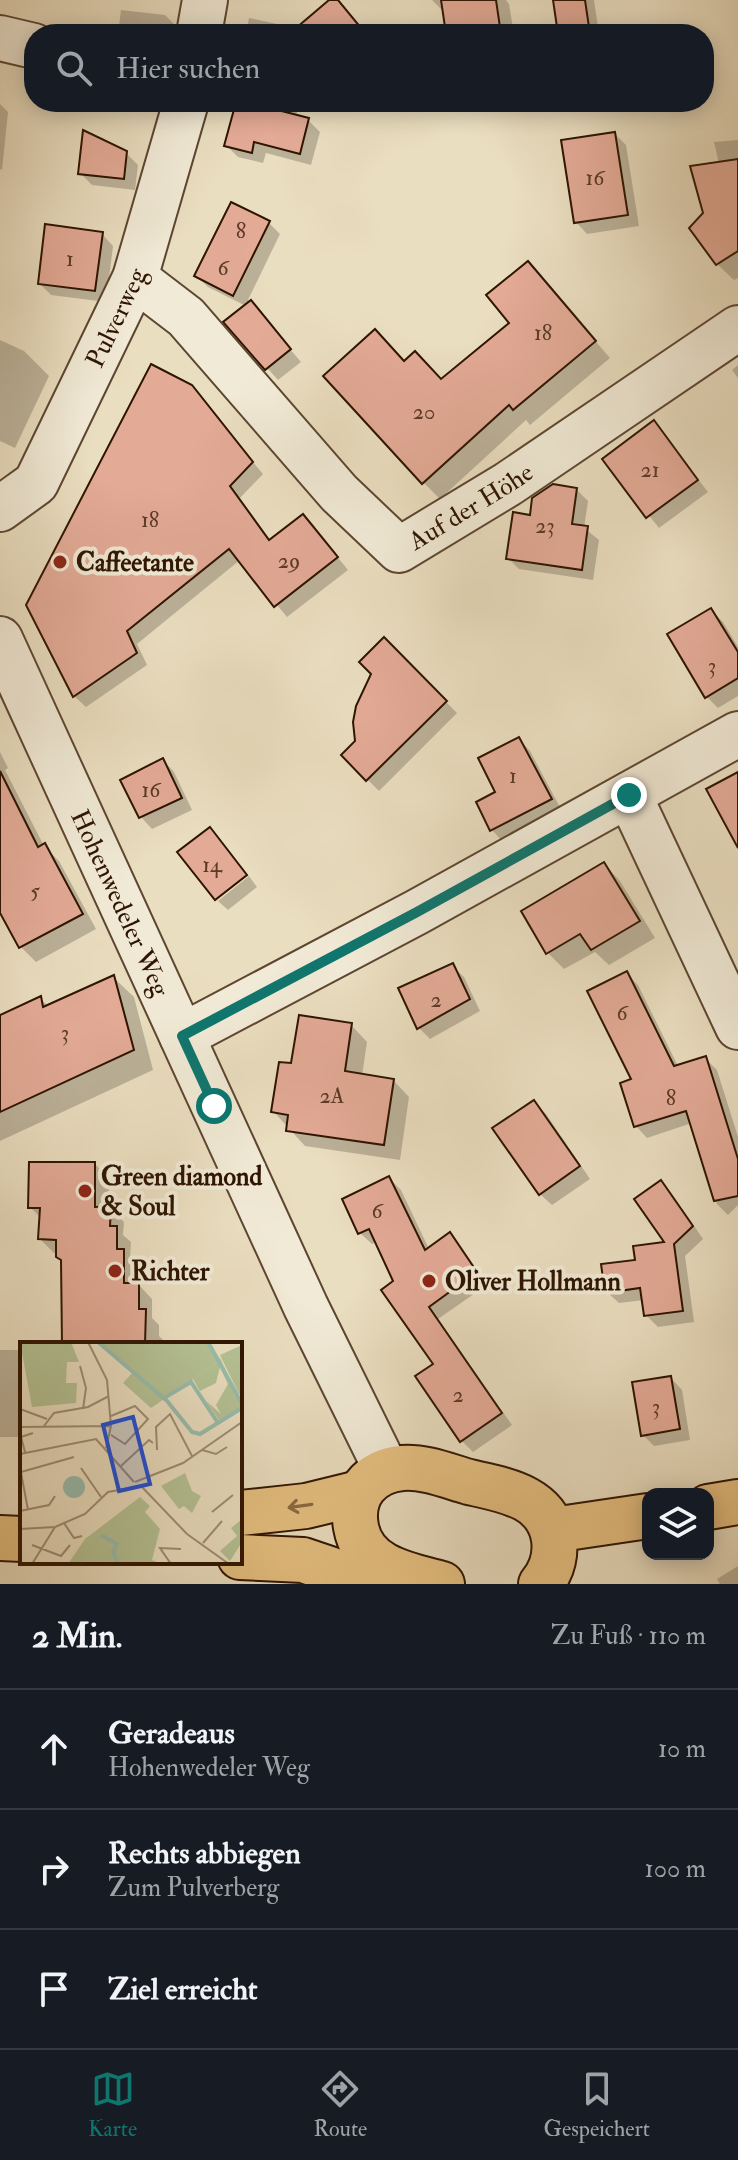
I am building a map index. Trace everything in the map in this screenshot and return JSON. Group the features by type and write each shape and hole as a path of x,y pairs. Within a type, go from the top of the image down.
{"main road":[{"path":"242,1513 306,1506 404,1468 424,1470 514,1493 531,1501 545,1514 549,1567 642,1519"},
{"path":"373,1482 354,1508 359,1541 368,1554 384,1566 442,1584"},
{"path":"714,1506 738,1502"},
{"path":"242,1536 359,1541"},
{"path":"0,1538 20,1539"},
{"path":"242,1557 303,1560 374,1584"}],"street":[{"path":"201,24 205,0"},
{"path":"0,38 24,44"},
{"name":"Pulverweg","path":"0,509 36,483 135,278 183,112"},
{"name":"Auf der Höhe","path":"135,278 186,317 339,493 399,550 508,484 738,328"},
{"name":"Hohenwedeler Weg","path":"0,639 306,1307 373,1482"},
{"path":"182,1036 417,912 738,734"},
{"path":"629,795 738,1027"}],"building":[{"path":"329,0 338,0 358,24 301,24"},
{"path":"441,0 496,0 500,24 445,24"},
{"path":"553,0 585,0 589,24 557,24"},
{"path":"233,112 285,112 309,118 300,154 254,142 252,153 224,146"},
{"path":"83,130 127,151 124,179 78,174"},
{"path":"615,132 628,215 574,223 561,140"},
{"path":"738,159 738,251 716,265 689,228 703,213 690,166"},
{"path":"231,202 270,221 233,296 194,276"},
{"path":"45,224 103,232 95,291 38,284"},
{"path":"528,261 596,341 513,410 509,405 422,484 323,376 375,329 404,361 415,351 441,379 509,323 486,295"},
{"path":"251,300 291,349 265,370 223,322"},
{"path":"151,364 192,385 253,462 230,486 269,540 303,514 338,557 274,607 229,549 127,631 137,653 73,697 26,605"},
{"path":"654,420 698,480 646,518 602,459"},
{"path":"553,484 577,488 572,524 588,526 582,570 506,559 513,512 530,515 532,498"},
{"path":"711,608 738,652 738,678 705,698 667,634"},
{"path":"384,637 447,701 366,781 341,755 355,741 353,722 356,706 371,674 359,662"},
{"path":"519,737 552,799 490,831 476,802 495,792 478,758"},
{"path":"163,758 182,798 139,818 120,780"},
{"path":"0,771 38,847 45,843 83,914 19,948 0,913"},
{"path":"738,772 738,848 706,789"},
{"path":"210,827 247,875 215,900 177,852"},
{"path":"604,862 640,921 591,950 580,934 546,954 521,911"},
{"path":"453,963 470,999 417,1029 398,988"},
{"path":"627,971 674,1066 706,1056 738,1159 738,1196 714,1201 686,1111 634,1127 620,1083 631,1079 587,991"},
{"path":"114,975 134,1050 0,1112 0,1015 41,996 43,1007"},
{"path":"299,1015 352,1023 345,1071 394,1079 384,1145 286,1131 288,1115 271,1112 279,1062 291,1063"},
{"path":"534,1100 580,1166 539,1195 492,1128"},
{"path":"29,1162 95,1162 95,1207 111,1206 110,1226 117,1226 117,1249 124,1249 124,1283 139,1283 139,1309 146,1309 145,1342 62,1342 61,1260 56,1257 56,1240 38,1239 40,1208 28,1208"},
{"path":"389,1176 425,1250 450,1232 477,1272 429,1307 502,1413 460,1442 415,1376 433,1364 381,1290 393,1281 369,1229 358,1234 342,1199"},
{"path":"661,1180 693,1226 674,1244 683,1311 644,1316 640,1288 605,1293 601,1264 635,1260 633,1246 664,1242 634,1199"},
{"path":"671,1376 680,1429 641,1436 632,1382"}],"place":[{"name":"Caffeetante","path":"60,562"},
{"name":"Green diamond & Soul","path":"85,1191"},
{"name":"Richter","path":"115,1271"},
{"name":"Oliver Hollmann","path":"429,1281"}],"route":[{"path":"214,1106 182,1036 629,795"}]}
